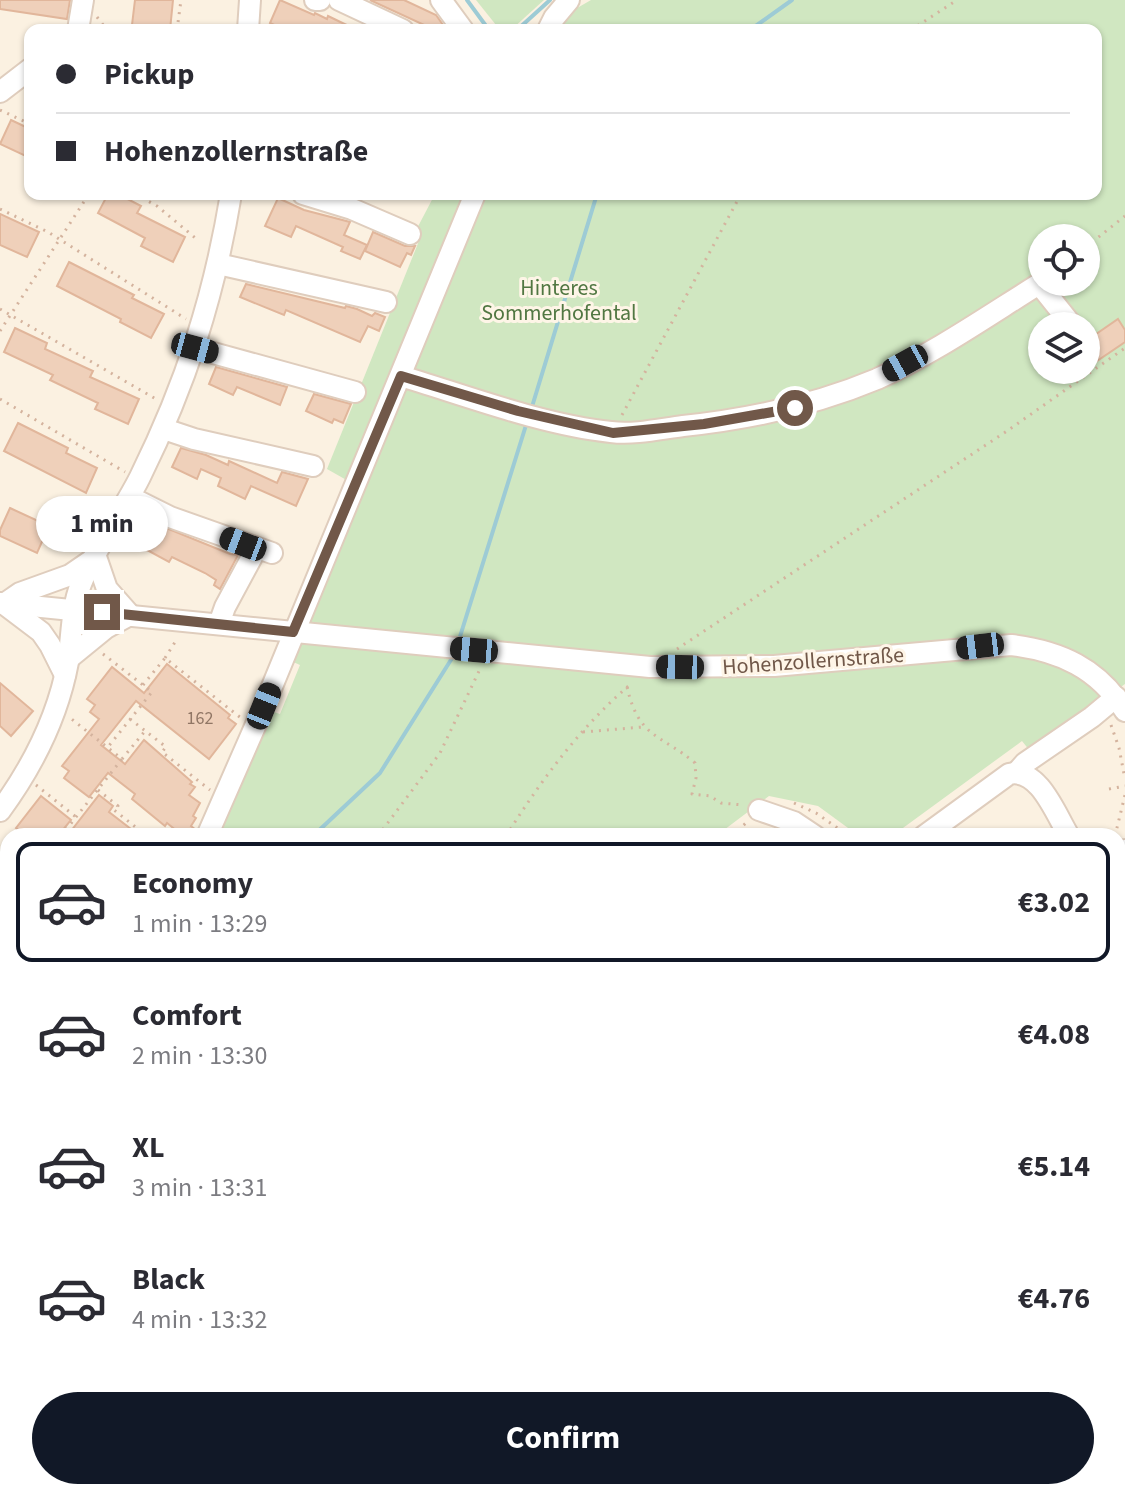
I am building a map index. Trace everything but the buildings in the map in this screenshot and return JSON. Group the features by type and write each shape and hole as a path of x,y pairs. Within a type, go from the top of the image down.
{"street":[{"path":"79,24 83,0"},
{"path":"248,24 250,0"},
{"path":"339,0 390,24"},
{"path":"441,0 459,24"},
{"path":"551,24 569,0"},
{"path":"2,86 24,73"},
{"path":"0,811 35,757 56,707 66,667 74,609 85,573 135,488 164,429 195,348 218,264 230,200"},
{"path":"323,200 410,234"},
{"path":"210,828 473,200"},
{"path":"218,264 386,302"},
{"path":"401,376 518,411 613,433 704,424 795,408 878,378 959,334 1039,284 1061,312"},
{"path":"195,348 355,392"},
{"path":"164,429 194,439 313,466"},
{"path":"135,488 170,517 262,554 225,607 219,624"},
{"path":"66,667 41,632 2,604 20,593 70,575 96,557"},
{"path":"66,667 106,628 130,615 107,589 96,557"},
{"name":"Hohenzollernstraße","path":"2,604 446,648 478,659 650,667 826,663 1011,645 1065,656 1100,679 1114,705"},
{"path":"1017,772 1025,763 1114,705"},
{"path":"935,828 1009,774 1017,772 1027,775 1038,787 1064,828"},
{"path":"759,810 803,828"}],"path":[{"path":"178,24 181,0"},
{"path":"920,24 957,0"},
{"path":"0,110 24,121"},
{"path":"0,331 85,200"},
{"path":"146,200 199,241"},
{"path":"613,433 738,200"},
{"path":"0,209 60,240 179,317 202,326"},
{"path":"1100,236 1125,216"},
{"path":"0,309 172,407"},
{"path":"1100,364 1125,348"},
{"path":"677,649 1007,431 1072,384"},
{"path":"0,399 135,488"},
{"path":"143,685 179,636"},
{"path":"95,647 152,692 108,747"},
{"path":"165,658 245,721"},
{"path":"384,828 440,753 478,659"},
{"path":"511,828 556,761 634,681"},
{"path":"627,687 643,727 658,741 676,748 695,763 696,778 692,794 710,796 721,803 735,803"},
{"path":"1114,705 1125,779"},
{"path":"56,707 122,759"},
{"path":"130,719 166,747 162,752 214,793"},
{"path":"581,733 643,727"},
{"path":"67,828 145,731"},
{"path":"23,775 76,817"},
{"path":"1109,789 1125,786"},
{"path":"98,790 118,806 114,810 137,828"},
{"path":"1117,828 1125,795"}],"green space":[{"path":"476,0 544,0 518,24 495,24"},
{"name":"Hinteres Sommerhofental","path":"591,0 1125,0 1125,684 1030,751 1022,741 903,828 848,828 818,806 769,796 727,828 218,828 271,711 280,714 300,665 291,661 481,200 1102,200 1102,24 561,24 565,15"},
{"path":"432,200 468,200 350,482 327,469 419,241 412,238"}],"waterway":[{"path":"467,0 485,24"},
{"path":"524,24 550,0"},
{"path":"758,24 792,0"},
{"path":"531,410 595,200"},
{"path":"458,643 527,422"},
{"path":"322,828 380,773 454,655"}],"route":[{"path":"102,612 293,632 401,376 562,423 613,433 704,424 795,408"}]}
